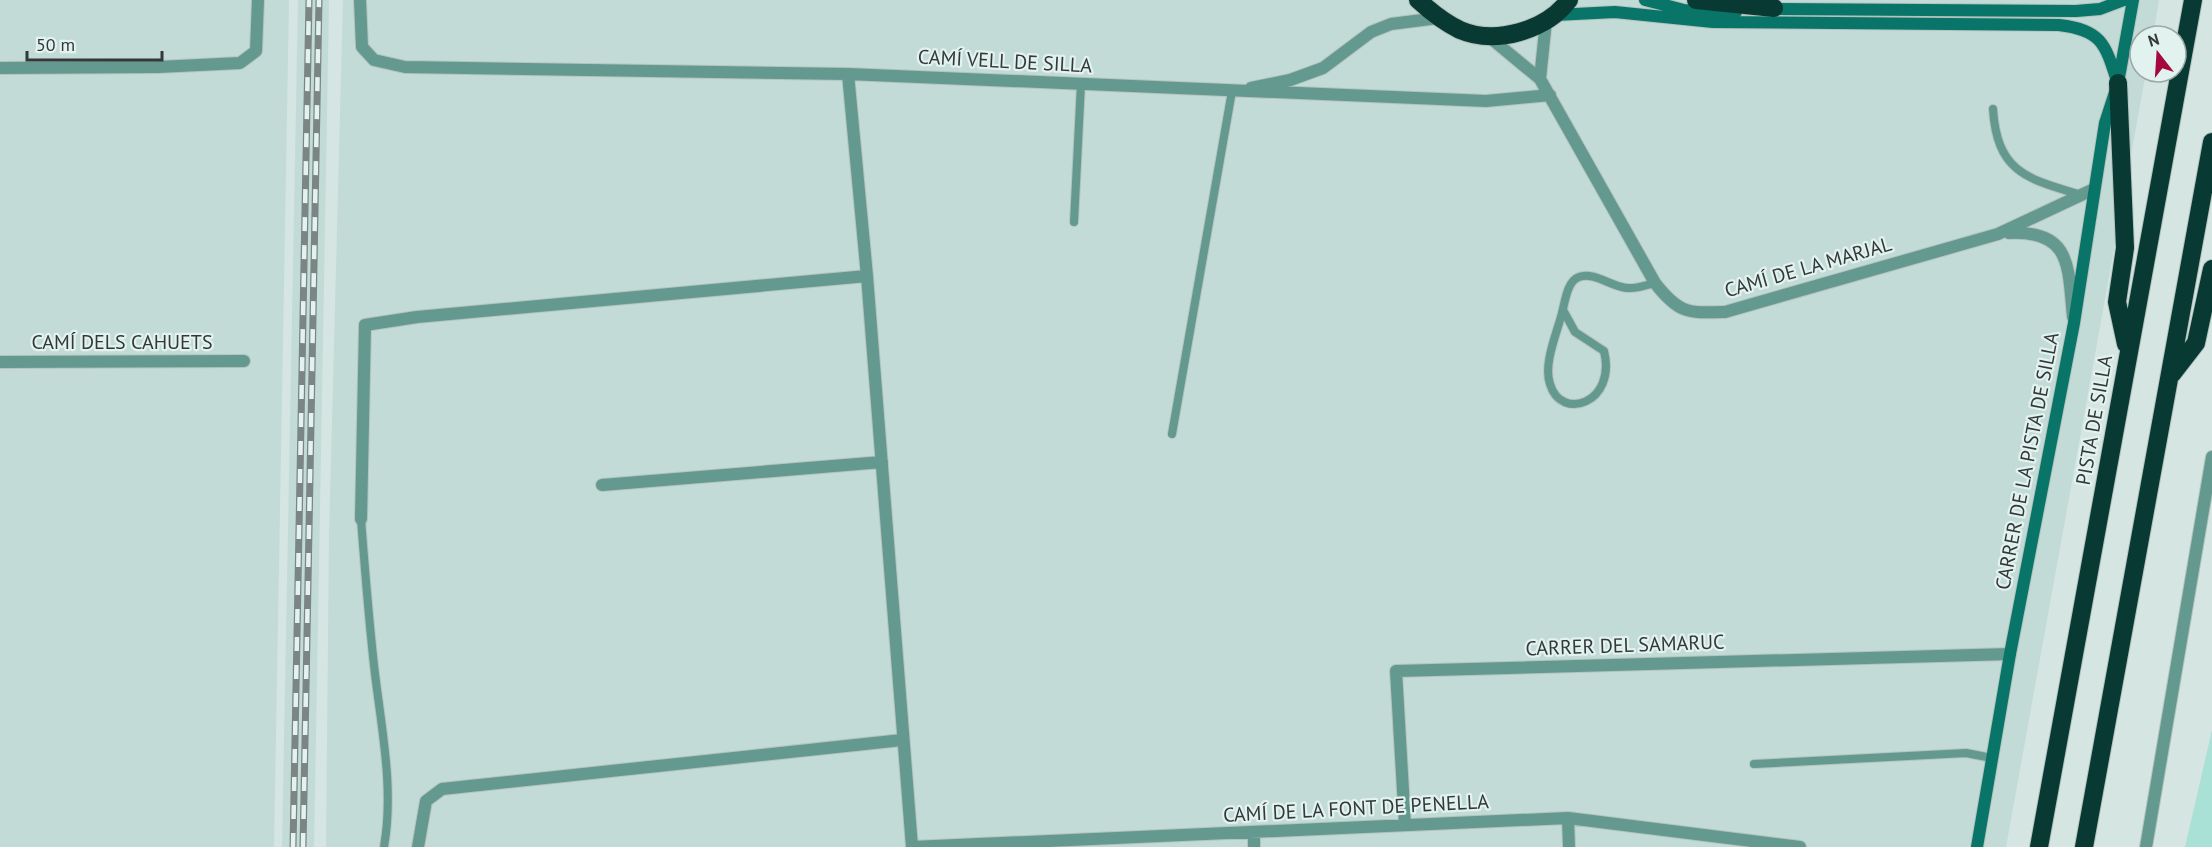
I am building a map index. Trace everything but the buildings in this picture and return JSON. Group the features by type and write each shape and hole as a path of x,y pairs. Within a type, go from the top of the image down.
{"highway":[{"path":"1418,0 1438,18 1461,30 1488,36 1518,33 1550,18 1569,0"},
{"path":"1696,0 1774,8"},
{"name":"PISTA DE SILLA","path":"2039,847 2193,0"},
{"path":"2118,83 2125,248 2117,302 2128,354"},
{"path":"2084,847 2212,142"},
{"path":"2167,381 2196,343 2212,269"}],"street":[{"path":"0,68 158,67 240,63 256,51 258,0"},
{"name":"CAMÍ VELL DE SILLA","path":"360,0 362,47 374,60 405,67 848,74 1486,101 1550,95"},
{"path":"1645,0 1684,10 1748,12 1774,8 2076,11 2100,9 2124,0"},
{"name":"CARRER DE LA PISTA DE SILLA","path":"1977,847 2010,654 2074,322 2105,123 2118,83 2133,0"},
{"path":"1540,79 1550,18 1615,12 1692,21 2077,27 2090,31 2100,41 2118,83"},
{"path":"1232,92 1290,80 1323,68 1371,32 1391,24 1438,18"},
{"name":"CAMÍ DE LA MARJAL","path":"1488,36 1540,79 1655,284 1671,304 1689,313 1725,312 1998,234 2094,189"},
{"path":"848,74 867,276 912,847"},
{"name":"CAMÍ DE LA MARJAL","path":"1998,234 2036,234 2049,239 2060,248 2067,261 2074,322"},
{"path":"361,519 365,325 417,317 867,276"},
{"name":"CAMÍ DELS CAHUETS","path":"0,362 244,361"},
{"path":"2146,847 2212,460"},
{"path":"602,485 882,462"},
{"name":"CARRER DEL SAMARUC","path":"1405,825 1396,671 2010,654"},
{"path":"418,847 426,801 442,789 902,740"},
{"path":"1568,818 1569,847"},
{"name":"CAMÍ DE LA FONT DE PENELLA","path":"912,847 1568,818 1800,847"},
{"path":"1254,832 1254,847"}],"lane":[{"path":"1074,222 1081,84"},
{"path":"1172,434 1232,92"},
{"path":"1993,109 1994,131 2010,161 2024,176 2081,196"},
{"path":"1563,310 1575,332 1604,351 1607,364 1606,379 1597,394 1585,404 1567,403 1556,396 1549,384 1548,367 1563,310 1572,282 1587,276 1627,288 1655,284"},
{"path":"361,519 370,631 386,769 389,819 384,847"},
{"path":"1754,764 1966,753 1992,758"}],"shaded area":[{"path":"0,0 289,0 274,847 0,847"},
{"path":"298,0 329,0 314,847 282,847"},
{"path":"343,0 2159,0 2155,24 2128,24 2128,84 2144,84 2006,847 326,847 329,537"}],"green space":[{"path":"2212,730 2212,847 2185,847"}],"railway":[{"path":"293,847 309,0"},
{"path":"303,847 319,0"}]}
